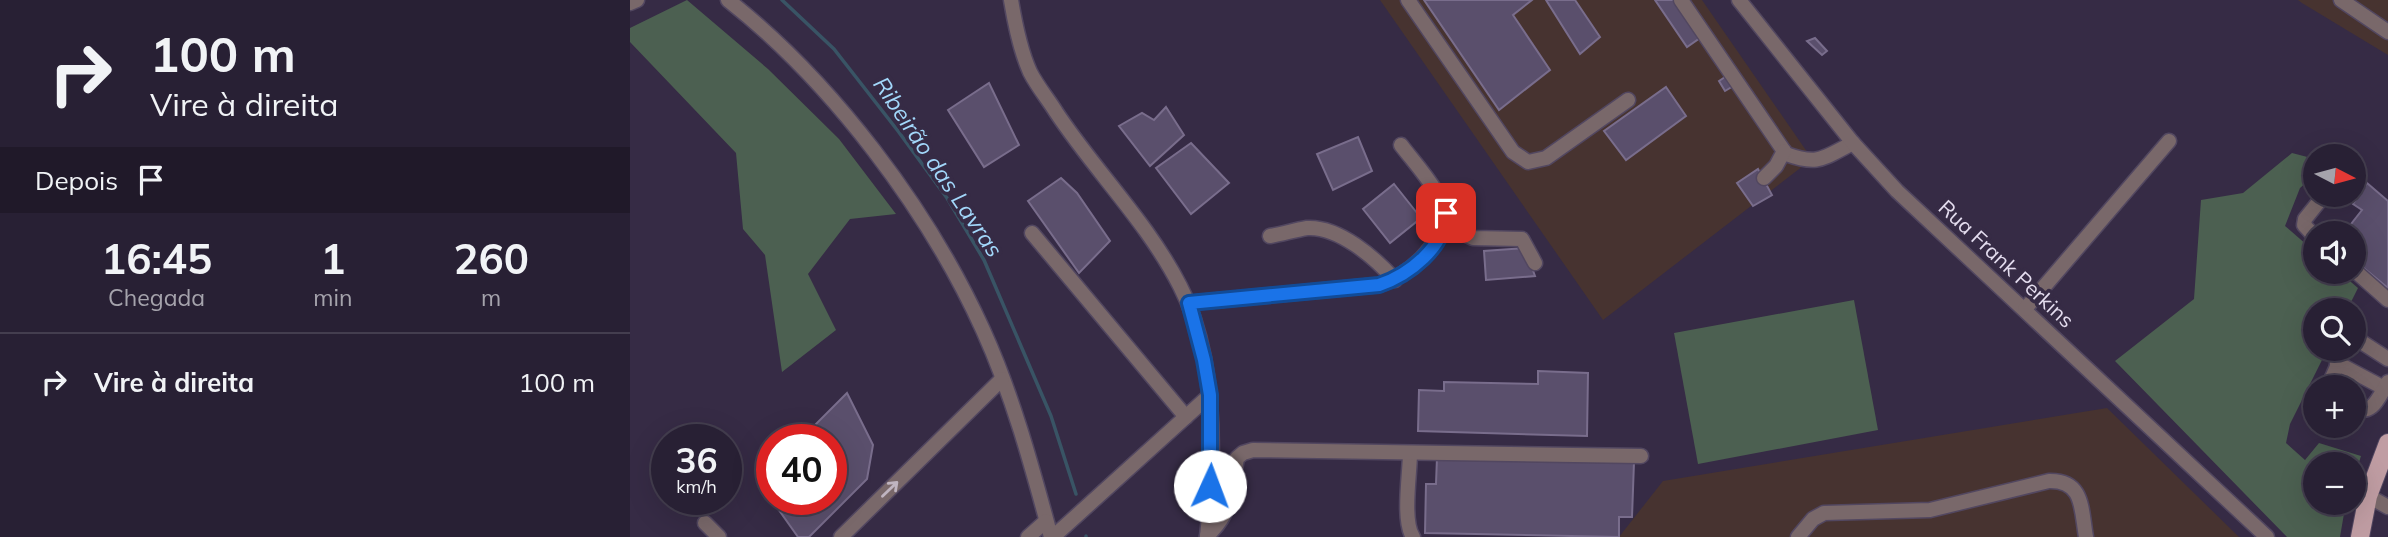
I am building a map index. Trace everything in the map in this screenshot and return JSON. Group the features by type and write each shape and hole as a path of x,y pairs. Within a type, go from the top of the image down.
{"main road":[{"path":"2360,537 2368,496 2388,443"}],"street":[{"path":"630,3 637,0"},
{"path":"728,0 810,74 910,199 983,330 1030,461 1052,537 1210,395"},
{"path":"1011,0 1022,50 1031,73 1072,136 1157,248 1189,303 1210,395 1207,537"},
{"path":"1408,0 1513,152 1528,162 1546,158 1628,100"},
{"path":"1681,0 1786,154 1802,160 1818,161 1853,142"},
{"name":"Rua Frank Perkins","path":"1740,0 1853,142 1897,191 2267,537"},
{"path":"2341,0 2388,32"},
{"path":"2025,309 2169,141"},
{"path":"1189,303 1379,285 1395,280 1409,271 1426,254 1445,225 1446,213 1437,194 1401,145"},
{"path":"1764,178 1776,166 1784,151"},
{"path":"1445,225 1473,238 1522,239 1535,263"},
{"path":"1270,236 1308,228 1324,229 1361,248 1395,280"},
{"path":"1032,233 1186,417"},
{"path":"2366,281 2388,300"},
{"path":"2366,345 2388,359"},
{"path":"2332,375 2337,363 2386,385 2374,406 2366,410"},
{"path":"841,537 1002,379"},
{"path":"1207,537 1221,523 1227,512 1237,458 1253,450 1640,456"},
{"path":"1410,453 1408,519 1413,537"},
{"path":"1798,537 1813,519 1824,513 1930,510 2049,481 2061,481 2070,484 2076,491 2086,537"},
{"path":"2368,496 2388,507"},
{"path":"1028,537 1046,521"},
{"path":"705,523 719,537"}],"shaded area":[{"path":"1380,0 1702,0 1812,159 1603,320"},
{"path":"2298,0 2388,0 2388,55 2302,3"},
{"path":"2107,408 2239,537 1619,537 1663,481"}],"green space":[{"path":"687,0 768,69 839,139 896,214 850,219 808,274 836,330 782,372 765,255 743,229 736,153 630,42 630,28"},
{"path":"2292,153 2303,156 2303,185 2285,226 2303,242 2303,284 2353,284 2358,288 2353,298 2303,298 2303,361 2322,361 2314,375 2303,375 2303,398 2290,424 2286,443 2303,458 2303,515 2344,515 2340,537 2287,537 2115,361 2194,299 2201,200 2243,193"},
{"path":"1854,300 1878,430 1698,464 1674,333"},
{"path":"2319,443 2348,452 2312,452"}],"building":[{"path":"1424,0 1532,0 1513,15 1550,70 1499,110"},
{"path":"1546,0 1575,0 1600,37 1580,54"},
{"path":"1655,0 1675,0 1700,38 1687,47"},
{"path":"1815,38 1827,51 1822,55 1807,41"},
{"path":"1728,75 1735,85 1725,91 1719,81"},
{"path":"989,83 1019,145 984,167 948,110"},
{"path":"1666,87 1686,116 1626,160 1604,131"},
{"path":"1166,107 1184,135 1150,166 1119,126 1142,113 1154,120"},
{"path":"1358,137 1372,171 1333,190 1317,154"},
{"path":"1191,143 1229,183 1191,214 1156,168"},
{"path":"1758,169 1772,195 1753,206 1737,183"},
{"path":"1061,178 1077,193 1110,241 1079,273 1028,201"},
{"path":"1394,184 1421,218 1390,243 1363,209"},
{"path":"2366,184 2388,201 2388,288 2366,270 2366,221 2353,221 2362,210 2358,207 2366,207"},
{"path":"1525,248 1535,276 1486,280 1484,251"},
{"path":"1538,371 1588,373 1587,436 1418,431 1419,390 1444,391 1444,382 1538,384"},
{"path":"847,393 873,445 867,479 847,499 847,424 816,424"},
{"path":"1437,457 1634,462 1632,517 1619,517 1619,537 1425,533 1426,484 1436,484"},
{"path":"782,515 831,515 809,537 798,537"}],"waterway":[{"name":"Ribeirão das Lavras","path":"782,0 834,49 898,131 947,198 984,260 1051,416 1076,494"}],"route":[{"path":"1210,486 1210,395 1189,303 1379,285 1395,280 1409,271 1440,236 1446,213"}]}
